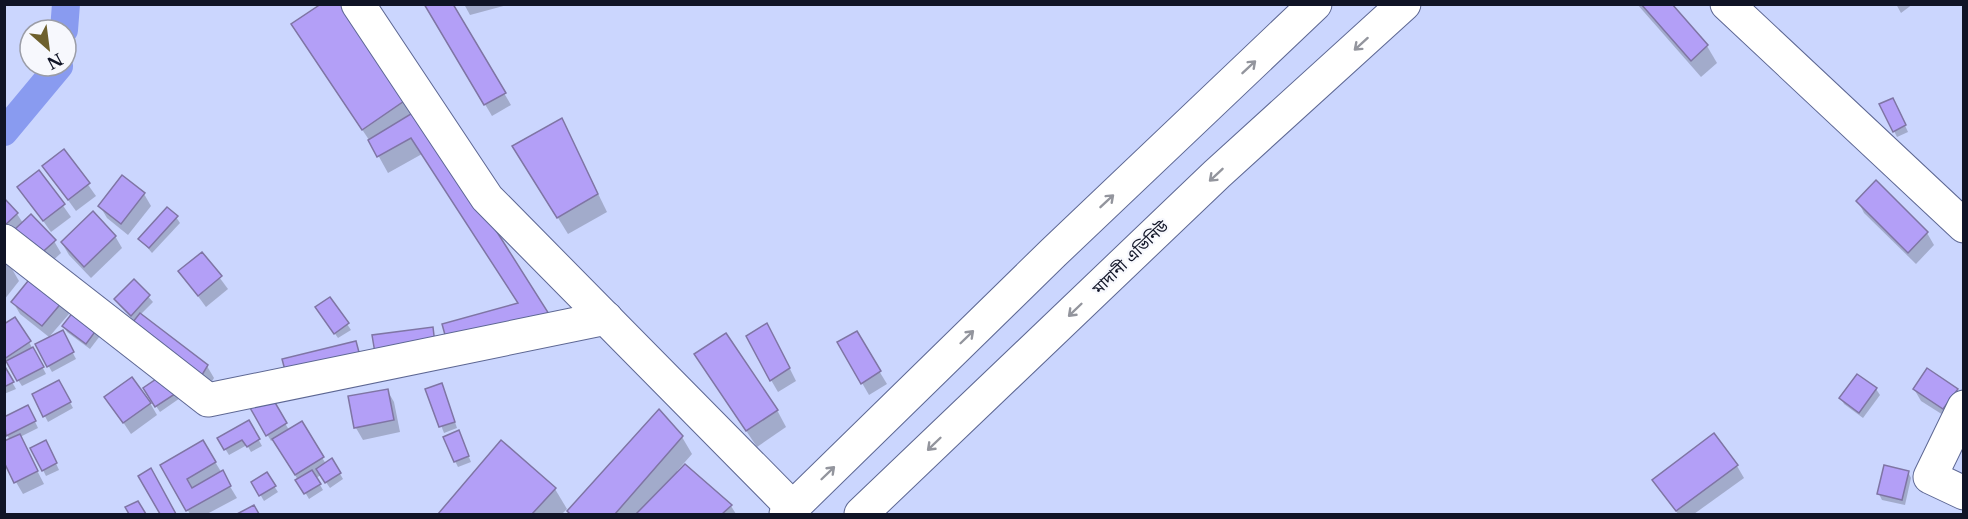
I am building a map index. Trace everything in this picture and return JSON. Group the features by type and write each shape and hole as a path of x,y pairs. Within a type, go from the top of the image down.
{"street":[{"path":"358,4 487,198 606,318 789,511 1053,253 1315,4"},
{"name":"মাদানী এভিনিউ","path":"861,514 1217,174 1404,4"},
{"path":"1727,4 1964,226"},
{"path":"4,241 208,400 606,318"},
{"path":"1964,407 1930,477 1964,493"}],"building":[{"path":"321,4 343,4 407,99 362,130 291,24"},
{"path":"424,4 453,4 506,93 484,105"},
{"path":"1641,4 1672,4 1708,45 1691,61"},
{"path":"1893,98 1906,125 1893,132 1879,104"},
{"path":"419,109 549,314 447,342 442,324 518,303 411,138 377,157 368,140"},
{"path":"562,118 598,194 557,218 512,146"},
{"path":"64,149 90,183 68,200 42,166"},
{"path":"39,170 65,204 43,221 17,187"},
{"path":"122,175 145,193 121,224 98,206"},
{"path":"1876,180 1928,232 1908,253 1856,201"},
{"path":"4,198 18,213 4,226"},
{"path":"167,207 178,216 149,248 138,239"},
{"path":"93,211 116,236 84,267 61,242"},
{"path":"31,214 56,240 37,257 13,231"},
{"path":"202,252 222,276 198,296 178,271"},
{"path":"32,276 63,301 42,326 11,302"},
{"path":"134,279 150,295 131,316 114,299"},
{"path":"330,297 349,323 334,334 315,307"},
{"path":"77,307 100,325 86,344 62,326"},
{"path":"140,313 208,365 196,385 125,332"},
{"path":"15,317 31,341 4,359 4,324"},
{"path":"767,323 790,368 770,381 746,336"},
{"path":"433,327 435,344 375,353 372,335"},
{"path":"63,330 74,352 47,367 35,344"},
{"path":"857,331 881,371 861,384 837,342"},
{"path":"726,333 778,410 746,431 694,354"},
{"path":"356,341 360,356 286,374 282,359"},
{"path":"33,347 44,367 17,381 6,361"},
{"path":"4,365 14,382 4,387"},
{"path":"1927,368 1958,389 1943,409 1913,389"},
{"path":"168,371 181,390 155,407 143,388"},
{"path":"1857,374 1877,388 1859,413 1839,398"},
{"path":"132,377 151,403 123,423 104,397"},
{"path":"59,380 71,402 43,417 32,394"},
{"path":"442,383 455,422 439,427 425,389"},
{"path":"388,389 394,420 354,428 348,396"},
{"path":"270,394 287,423 266,436 249,406"},
{"path":"28,405 36,421 6,436 4,417"},
{"path":"659,409 683,436 615,514 570,514 567,511"},
{"path":"249,420 260,439 247,447 242,440 224,450 217,438"},
{"path":"302,421 324,457 295,475 272,439"},
{"path":"459,430 469,456 454,462 443,437"},
{"path":"1714,433 1738,465 1676,511 1652,480"},
{"path":"20,434 38,471 14,483 4,462 4,441"},
{"path":"46,440 57,463 42,471 30,448"},
{"path":"203,440 216,462 187,479 192,488 223,470 231,486 186,511 160,465"},
{"path":"501,440 556,488 532,514 438,514"},
{"path":"332,458 341,473 325,483 316,469"},
{"path":"685,464 732,505 722,514 636,514"},
{"path":"1884,465 1909,471 1902,500 1877,494"},
{"path":"151,468 176,514 160,514 138,476"},
{"path":"312,470 321,484 304,494 295,480"},
{"path":"267,472 276,486 259,496 251,482"},
{"path":"138,501 146,514 129,514 125,507"},
{"path":"254,505 259,514 237,514"}],"waterway":[{"path":"65,18 66,4"},
{"path":"4,132 49,78"}]}
